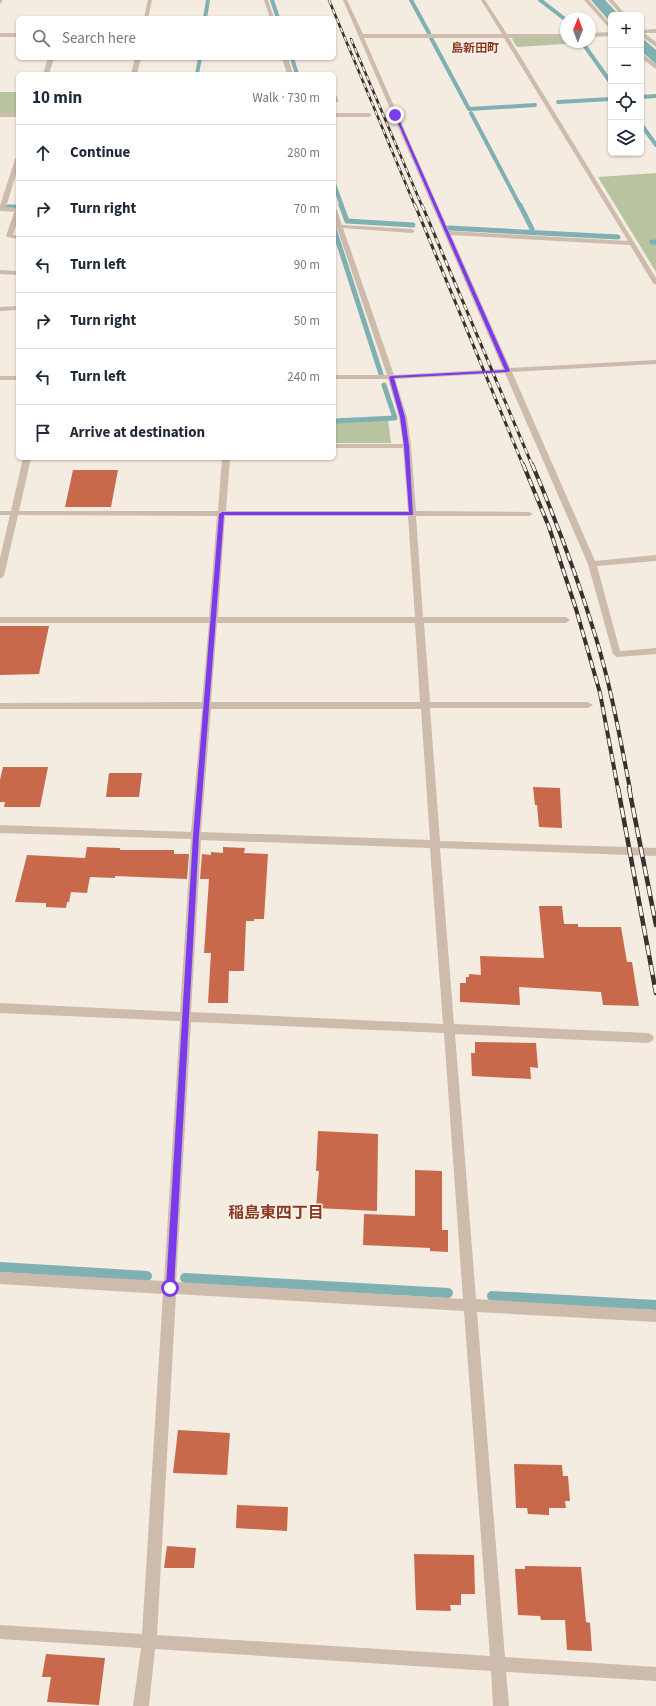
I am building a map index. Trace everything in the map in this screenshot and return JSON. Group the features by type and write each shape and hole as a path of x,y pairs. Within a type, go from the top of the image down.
{"street":[{"path":"146,16 150,0"},
{"path":"266,0 271,16"},
{"path":"345,0 592,564 617,654 656,651"},
{"path":"483,0 656,283"},
{"path":"586,0 608,25"},
{"path":"610,0 621,12"},
{"path":"644,32 656,31"},
{"path":"596,35 608,34"},
{"path":"0,35 16,35"},
{"path":"644,35 656,45"},
{"path":"360,36 560,36"},
{"path":"644,57 656,67"},
{"path":"47,72 50,60"},
{"path":"134,72 138,60"},
{"path":"286,60 289,72"},
{"path":"0,115 16,115"},
{"path":"336,115 368,116"},
{"path":"16,165 1,209 16,210"},
{"path":"16,216 9,236 16,237"},
{"path":"412,231 337,226 391,377 403,417 407,446 435,844 501,1706"},
{"path":"448,233 632,243"},
{"path":"0,272 16,273"},
{"path":"0,308 16,308"},
{"path":"336,377 391,377 656,362"},
{"path":"0,378 16,378"},
{"path":"336,446 407,446"},
{"path":"0,576 27,460"},
{"path":"141,1706 150,1642 196,836 226,460"},
{"path":"0,513 529,514"},
{"path":"592,564 656,558"},
{"path":"0,620 566,620"},
{"path":"0,706 588,705"},
{"path":"0,829 656,852"},
{"path":"0,1008 648,1038"},
{"path":"0,1278 656,1316"},
{"path":"0,1632 656,1674"}],"green space":[{"path":"516,37 560,38 560,44 517,47 512,39"},
{"path":"0,92 16,92 16,114 0,114"},
{"path":"656,173 656,272 598,177"},
{"path":"388,419 391,443 336,443 336,422"}],"water":[{"path":"591,0 605,0 616,12 608,12 608,20"},
{"path":"644,40 656,50 656,64 644,54"}],"building":[{"path":"73,470 118,470 111,507 65,507"},
{"path":"0,626 49,626 39,674 0,675"},
{"path":"3,767 48,767 40,807 4,807 5,802 0,802 0,780"},
{"path":"109,773 142,773 139,797 106,797"},
{"path":"533,787 560,788 562,828 539,827 537,805 535,805"},
{"path":"87,847 120,848 120,850 174,850 174,854 189,854 187,879 115,876 115,878 90,877 87,893 71,892 66,908 46,907 46,903 15,902 27,855 85,858"},
{"path":"223,847 245,848 244,853 268,854 264,919 246,921 244,971 229,971 228,1003 208,1003 211,953 204,953 209,879 200,879 202,854 211,855 211,852 223,853"},
{"path":"539,906 562,906 564,924 578,924 578,927 621,927 627,962 632,962 639,1006 603,1005 601,992 519,987 520,1005 460,1002 460,983 466,983 466,977 469,977 469,974 481,975 480,956 544,958"},
{"path":"475,1042 536,1043 538,1068 530,1067 531,1079 472,1076 471,1053 475,1053"},
{"path":"318,1131 378,1134 377,1211 316,1208 319,1171 316,1171"},
{"path":"415,1170 442,1171 442,1230 448,1230 448,1252 430,1251 430,1248 363,1245 364,1214 415,1216"},
{"path":"178,1430 230,1433 227,1475 173,1473"},
{"path":"514,1464 562,1465 563,1476 568,1476 570,1501 565,1501 566,1508 549,1508 549,1515 528,1514 527,1508 516,1508"},
{"path":"237,1505 288,1507 287,1531 236,1528"},
{"path":"167,1546 196,1548 194,1568 164,1568"},
{"path":"414,1554 474,1555 475,1594 461,1594 461,1605 450,1605 451,1611 416,1610"},
{"path":"525,1566 581,1567 586,1622 590,1623 592,1651 567,1650 565,1620 541,1620 540,1616 518,1615 515,1569 525,1569"},
{"path":"46,1654 105,1658 99,1705 47,1702 51,1677 42,1677"}],"waterway":[{"path":"205,16 208,0"},
{"path":"272,0 277,16"},
{"path":"411,0 429,33"},
{"path":"540,0 560,15"},
{"path":"431,38 469,109 535,105"},
{"path":"586,48 608,79"},
{"path":"197,72 200,60"},
{"path":"293,60 296,72"},
{"path":"644,97 656,96"},
{"path":"558,102 608,99"},
{"path":"471,113 520,206"},
{"path":"644,128 656,145"},
{"path":"336,190 342,206"},
{"path":"341,205 347,221 413,225"},
{"path":"520,205 532,229"},
{"path":"8,207 16,207"},
{"path":"449,228 618,237"},
{"path":"336,235 381,374"},
{"path":"336,421 395,418 384,385"},
{"path":"0,1267 147,1276"},
{"path":"185,1278 448,1293"},
{"path":"492,1296 656,1305"}],"railway":[{"path":"329,0 336,16"},
{"path":"336,17 415,206"},
{"path":"351,39 422,206"},
{"path":"415,205 523,465"},
{"path":"422,205 532,465"},
{"path":"523,464 549,527 576,609 600,693 618,789"},
{"path":"532,464 566,550 596,638 611,694 630,789"},
{"path":"618,788 656,993"},
{"path":"629,788 656,925"}],"district":[{"name":"島新田町","path":"475,48"},
{"name":"稲島東四丁目","path":"276,1212"}],"route":[{"path":"170,1288 196,836 222,514 412,514 407,446 403,417 391,377 508,371 395,115"}]}
